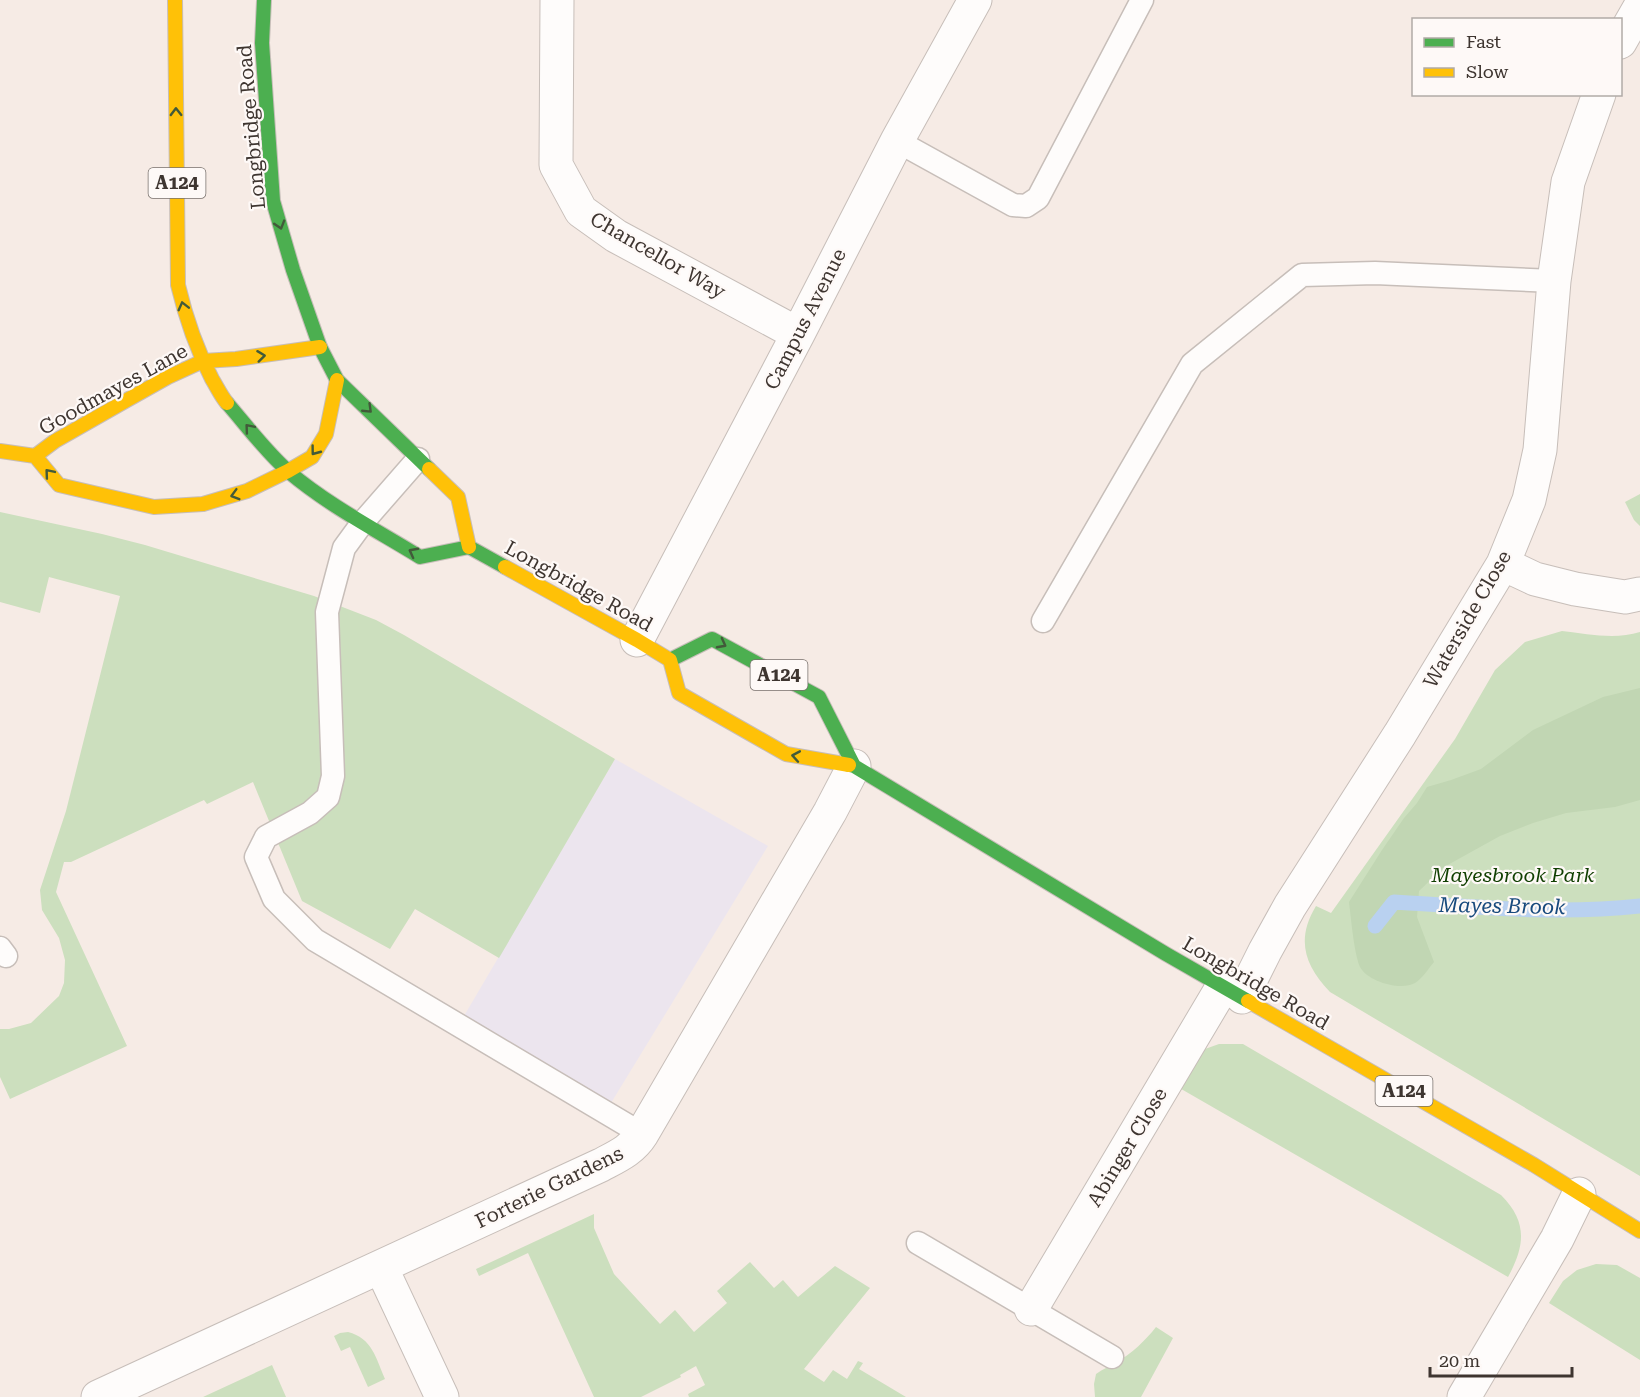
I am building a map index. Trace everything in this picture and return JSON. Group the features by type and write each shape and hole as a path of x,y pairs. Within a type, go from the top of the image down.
{"main road":[{"name":"A124","path":"175,0 178,285 186,319 203,361 222,397 288,471 325,499 420,557 468,546"},
{"name":"Longbridge Road","path":"264,0 262,43 273,201 293,270 320,347 338,380 458,497 468,546 670,660 679,693 786,754 854,766 1166,954 1534,1165 1640,1231"},
{"name":"Goodmayes Lane","path":"35,456 75,429 168,377 203,361 256,357 320,347"},
{"name":"Goodmayes Lane","path":"0,451 35,456 59,485 154,507 203,504 247,491 312,457 326,434 338,380"},
{"name":"A124","path":"670,660 712,639 819,697 854,766"}],"street":[{"name":"Chancellor Way","path":"557,0 556,165 581,211 616,236 798,334"},
{"name":"Campus Avenue","path":"637,640 897,141 975,0"},
{"path":"1622,38 1640,7"},
{"name":"Waterside Close","path":"1233,992 1265,951 1290,906 1400,734 1503,564 1529,500 1540,450 1554,281 1568,182 1598,96"},
{"path":"1503,564 1535,579 1575,589 1625,597 1640,594"},
{"name":"Forterie Gardens","path":"98,1397 626,1152 638,1141 830,812 854,766"},
{"name":"Abinger Close","path":"1031,1309 1233,992"},
{"path":"1464,1397 1557,1239 1579,1194"},
{"path":"381,1267 442,1397"}],"lane":[{"path":"897,141 1013,205 1026,206 1038,198 1142,0"},
{"path":"1043,621 1192,364 1302,275 1375,273 1554,281"},
{"path":"418,459 363,522 344,548 327,612 333,776 328,797 310,813 266,837 256,857 274,899 315,940 642,1134"},
{"path":"918,1243 1112,1357"}],"shaded area":[{"path":"615,759 768,846 611,1103 464,1016"}],"green space":[{"path":"1640,494 1640,526 1634,520 1625,502"},
{"path":"0,512 145,545 314,596 376,620 615,759 499,958 415,909 390,949 302,901 253,782 207,804 204,800 71,862 64,862 56,892 127,1046 10,1099 0,1077 0,1029 31,1023 59,996 64,983 65,960 59,938 42,910 40,890 66,811 120,596 49,577 40,613 0,602"},
{"name":"Mayesbrook Park","path":"1562,631 1611,636 1640,632 1640,1176 1330,992 1314,972 1306,951 1306,930 1316,906 1331,913 1455,739 1495,670 1525,642"},
{"path":"1640,688 1640,800 1615,807 1566,813 1533,823 1500,836 1444,867 1419,891 1417,917 1434,962 1415,983 1402,986 1385,984 1364,972 1356,953 1349,902 1382,850 1427,787 1481,769 1533,730 1603,697"},
{"path":"1219,1044 1243,1044 1501,1195 1516,1215 1521,1234 1518,1255 1508,1277 1176,1086 1193,1061 1205,1049"},
{"path":"594,1214 594,1228 614,1274 660,1324 675,1310 694,1332 727,1303 717,1291 750,1262 774,1288 783,1280 798,1297 835,1266 870,1288 804,1369 824,1382 833,1370 847,1379 858,1361 863,1363 859,1369 906,1397 689,1397 688,1394 705,1385 696,1366 680,1375 681,1377 641,1397 594,1397 528,1253 479,1276 476,1269"},
{"path":"1596,1264 1617,1265 1640,1278 1640,1360 1549,1303 1563,1281 1577,1270"},
{"path":"1156,1327 1173,1338 1141,1397 1095,1397 1096,1374 1128,1355"},
{"path":"348,1332 368,1344 376,1356 385,1379 368,1387 350,1347 341,1351 334,1336"},
{"path":"272,1365 286,1397 203,1397"}],"waterway":[{"name":"Mayes Brook","path":"1375,926 1394,902 1548,910 1640,906"}],"traffic: fast":[{"path":"264,0 262,43 273,201 293,270 320,347 337,380 429,469"},
{"path":"227,403 272,456 304,484 353,517 420,557 469,547 505,567"},
{"path":"670,660 712,639 819,697 854,766"},
{"path":"849,765 1248,1001"}],"traffic: slow":[{"path":"175,0 178,285 196,345 212,379 227,403"},
{"path":"35,456 55,441 127,400 203,361 236,359 320,347"},
{"path":"0,451 35,456 59,485 154,507 203,504 247,491 312,457 326,434 337,380"},
{"path":"429,469 458,497 469,547"},
{"path":"505,567 670,660 679,693 786,754 849,765"},
{"path":"1248,1001 1534,1165 1640,1231"}]}
